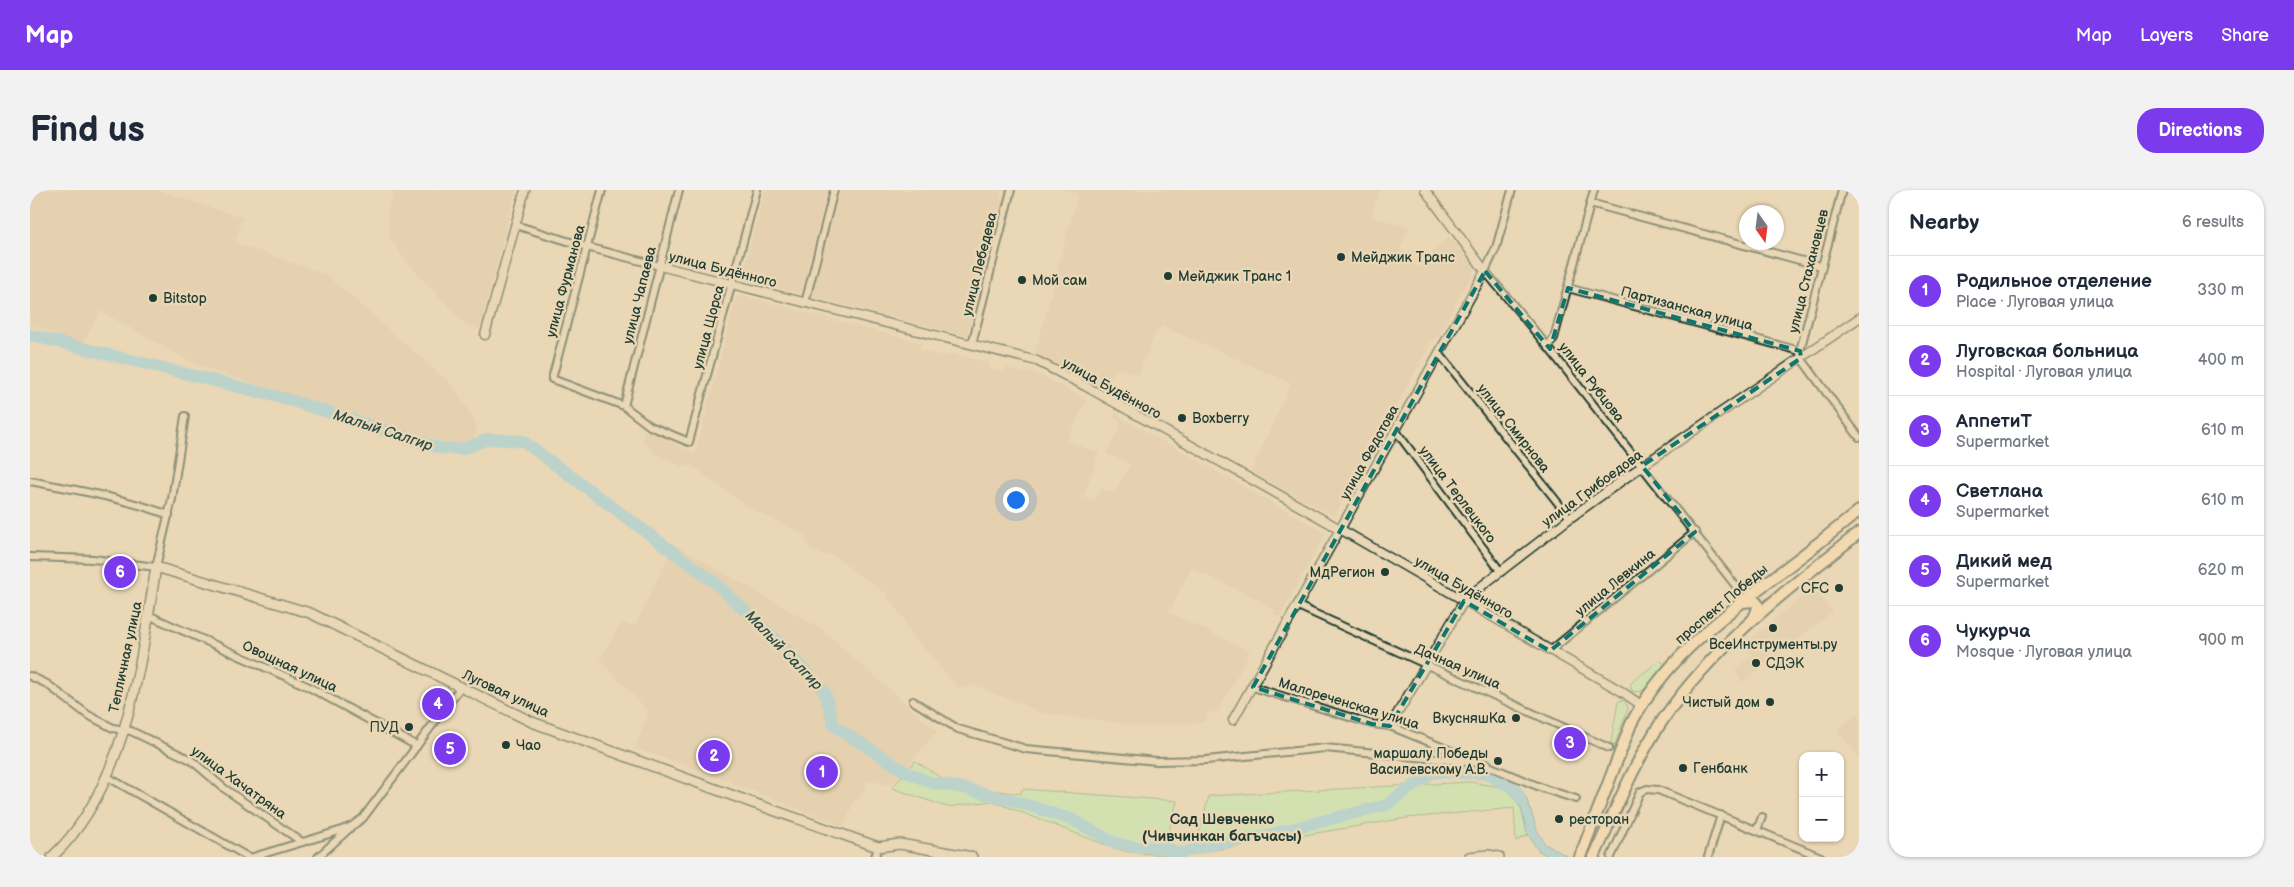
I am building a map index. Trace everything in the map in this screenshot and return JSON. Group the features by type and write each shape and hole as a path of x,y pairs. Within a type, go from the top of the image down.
{"main road":[{"name":"проспект Победы","path":"1581,854 1625,737 1641,705 1680,655 1742,602 1859,511"},
{"path":"1842,525 1838,534 1839,538 1856,536"},
{"path":"1594,857 1627,784 1662,721 1699,673 1753,619 1856,536"},
{"name":"Тепличная улица","path":"52,857 88,814 106,776 123,730 148,615 156,567"},
{"name":"Луговая улица","path":"156,567 310,613 532,722 753,803 878,847 900,844 972,857"},
{"path":"1742,602 1755,601 1758,603 1753,619"},
{"path":"1469,857 1488,855 1499,857"}],"street":[{"path":"485,335 525,190"},
{"name":"улица Фурманова","path":"602,190 552,379 624,406"},
{"name":"улица Чапаева","path":"624,406 680,190"},
{"name":"улица Щорса","path":"624,406 650,426 690,442 757,190"},
{"path":"804,303 834,190"},
{"name":"улица Лебедева","path":"972,344 1011,190"},
{"name":"улица Рубцова","path":"1425,190 1485,271 1548,347 1740,590"},
{"name":"улица Федотова","path":"1233,720 1485,271 1496,248 1512,190"},
{"path":"1548,347 1554,338 1594,190"},
{"name":"улица Стахановцев","path":"1800,355 1821,266 1842,190"},
{"path":"1590,203 1821,266"},
{"name":"улица Будённого","path":"515,225 587,247 1037,361 1340,529 1641,705"},
{"name":"Партизанская улица","path":"1568,288 1800,355"},
{"name":"улица Грибоедова","path":"1390,726 1464,601 1570,518 1642,466 1800,355 1859,318"},
{"name":"улица Смирнова","path":"1439,353 1570,518"},
{"path":"1800,355 1859,437"},
{"name":"Тепличная улица","path":"156,567 169,515 186,416"},
{"name":"улица Терлецкого","path":"1396,431 1501,572"},
{"path":"30,481 95,494 169,515"},
{"name":"улица Левкина","path":"1550,651 1695,532"},
{"name":"Луговая улица","path":"30,557 93,559 156,567"},
{"name":"Дачная улица","path":"1298,606 1609,748"},
{"name":"Овощная улица","path":"148,615 307,686 417,746"},
{"name":"улица Хачатряна","path":"30,676 47,684 88,715 113,728 131,731 191,760 224,789 302,842"},
{"name":"Малореченская улица","path":"1253,687 1372,724 1390,726 1488,764 1545,789 1576,799"},
{"path":"318,857 363,818 460,688"},
{"path":"913,701 958,729 1026,749 1157,761 1206,760 1325,748 1488,764"},
{"path":"106,776 248,857"},
{"path":"1611,857 1640,792 1648,789 1658,790 1821,857"},
{"path":"1708,857 1721,815"},
{"path":"1757,830 1762,817"},
{"path":"252,857 352,826"},
{"path":"875,857 878,847"}],"highlighted area":[{"path":"1485,271 1550,349 1568,288 1800,351 1801,358 1642,466 1695,532 1550,651 1464,601 1390,726 1372,724 1253,687"}],"shaded area":[{"path":"30,190 157,190 242,218 235,243 325,274 454,387 477,425 475,437 463,447 428,437 425,439 199,366 100,311 82,345 30,324"},
{"path":"394,190 516,190 480,328 465,324 406,261 390,238 387,214"},
{"path":"765,190 827,190 813,250 800,294 742,279"},
{"path":"840,190 1001,190 1000,195 1003,196 967,336 812,297"},
{"path":"1064,190 1380,190 1371,216 1398,226 1400,223 1409,228 1400,248 1408,261 1418,268 1449,236 1452,241 1455,240 1475,269 1438,336 1432,341 1334,516 1251,472 1291,383 1162,326 1156,331 1138,375 1121,368 1108,377 1104,385 1071,373 1035,353 1078,194"},
{"path":"743,296 922,343 920,350 949,357 950,353 989,363 988,368 1005,372 1006,368 1029,374 1031,370 1078,395 1086,400 1067,441 1099,453 1083,497 1094,501 1101,489 1114,493 1131,464 1106,454 1120,427 1120,422 1113,418 1115,414 1326,533 1280,617 1274,614 1276,611 1257,599 1191,568 1169,612 1250,652 1217,713 1211,711 1204,722 1140,726 1043,713 974,685 966,688 961,685 958,688 904,625 906,623 895,605 887,599 889,596 831,554 824,556 810,549 804,535 748,507 691,465 681,466 656,454 642,439 648,426 678,445 695,453 735,303 737,298"},
{"path":"674,544 821,629 937,731 891,785 868,781 859,798 854,800 844,827 713,775 635,748 649,712 600,660 621,623 635,626"},
{"path":"1813,588 1833,611 1743,682 1735,671 1752,655 1745,644"},
{"path":"1859,712 1859,757 1837,731"}],"green space":[{"path":"1660,660 1665,665 1648,687 1639,692 1632,691 1630,685 1632,682"},
{"path":"1622,700 1626,703 1628,709 1614,746 1611,742 1618,702"},
{"path":"915,761 952,785 1021,794 1022,789 1177,801 1166,842 1181,848 1196,845 1209,796 1470,782 1507,788 1521,808 1528,835 1516,841 1514,808 1406,818 1179,856 1128,852 992,801 947,807 892,788"}],"water":[{"path":"1513,781 1526,797 1537,830 1545,844 1569,857 1549,857 1538,850 1527,833 1521,808 1507,788"}],"waterway":[{"name":"Малый Салгир","path":"30,335 283,398 440,448 463,449 488,439 523,441 714,582 783,646 825,692 834,726 906,772 932,783 959,787 1021,803 1073,820 1113,842 1134,847 1159,847 1181,853 1218,843 1263,836 1386,805 1433,772 1486,774 1515,789 1520,797"}],"place":[{"name":"Мейджик Транс","path":"1341,257"},
{"name":"Мейджик Транс 1","path":"1168,276"},
{"name":"Мой сам","path":"1022,280"},
{"name":"Bitstop","path":"153,298"},
{"name":"Boxberry","path":"1182,418"},
{"name":"Чукурча","path":"120,572"},
{"name":"МдРегион","path":"1385,572"},
{"name":"CFC","path":"1839,588"},
{"name":"ВсеИнструменты.ру","path":"1773,628"},
{"name":"СДЭК","path":"1756,663"},
{"name":"Чистый дом","path":"1770,702"},
{"name":"Светлана","path":"438,704"},
{"name":"ВкусняшКа","path":"1516,718"},
{"name":"ПУД","path":"409,727"},
{"name":"АппетиТ","path":"1570,743"},
{"name":"Чао","path":"506,745"},
{"name":"Дикий мед","path":"450,749"},
{"name":"Луговская больница","path":"714,756"},
{"name":"маршалу Победы Василевскому А.В.","path":"1498,761"},
{"name":"Генбанк","path":"1683,768"},
{"name":"Родильное отделение","path":"822,772"},
{"name":"ресторан","path":"1559,819"}],"district":[{"name":"Сад Шевченко (Чивчинкан багъчасы)","path":"1222,828"}]}
